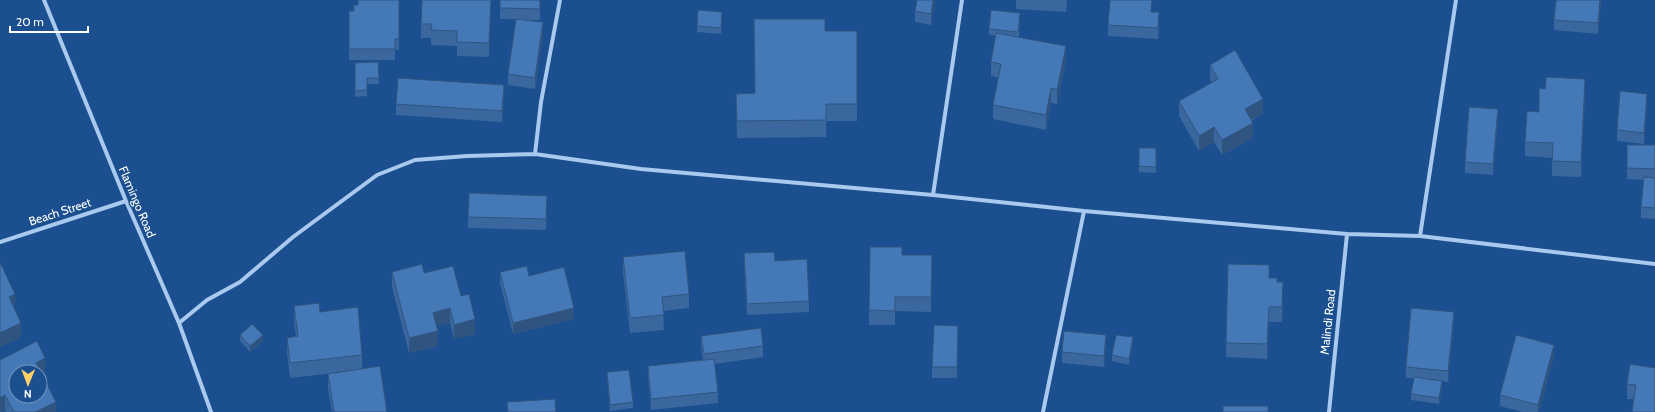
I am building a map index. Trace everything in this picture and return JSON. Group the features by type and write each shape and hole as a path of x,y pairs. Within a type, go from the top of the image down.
{"street":[{"name":"Flamingo Road","path":"44,0 126,201 179,323 211,412"},
{"path":"535,154 541,102 560,0"},
{"path":"933,194 962,0"},
{"path":"1420,236 1456,0"},
{"path":"179,323 207,300 240,282 293,236 377,175 415,160 467,156 535,154 641,169 933,194 1084,211 1347,234 1420,236 1655,264"},
{"name":"Beach Street","path":"0,242 126,201"},
{"path":"1043,412 1084,211"},
{"name":"Malindi Road","path":"1329,412 1347,234"}],"building":[{"path":"358,0 399,0 399,39 395,39 395,49 349,49 349,11 354,11 354,5 358,5"},
{"path":"422,0 491,0 489,43 457,42 457,31 431,30 432,24 421,24"},
{"path":"500,0 540,0 540,9 500,8"},
{"path":"917,0 933,0 931,14 915,11"},
{"path":"1110,0 1152,0 1151,12 1159,12 1158,28 1108,25"},
{"path":"1556,0 1600,0 1598,23 1554,20"},
{"path":"698,10 722,12 721,28 697,26"},
{"path":"991,10 1020,13 1018,32 989,29"},
{"path":"516,19 543,22 535,78 508,74"},
{"path":"754,19 825,19 825,31 857,31 857,104 826,104 826,120 737,121 736,94 755,93"},
{"path":"996,33 1066,46 1057,90 1051,88 1046,115 993,105 1001,64 991,62"},
{"path":"1235,50 1263,99 1245,109 1253,123 1222,140 1214,127 1199,136 1179,101 1218,79 1210,65"},
{"path":"378,62 379,78 367,78 367,90 355,91 355,63"},
{"path":"1546,77 1585,79 1581,162 1552,161 1553,143 1525,142 1527,111 1539,112 1539,88 1545,89"},
{"path":"398,78 504,85 502,111 396,104"},
{"path":"1620,91 1647,94 1644,133 1617,130"},
{"path":"1469,107 1498,109 1493,164 1465,162"},
{"path":"1627,145 1655,145 1655,169 1627,168"},
{"path":"1139,148 1156,148 1156,167 1139,166"},
{"path":"1644,177 1655,178 1655,208 1641,207"},
{"path":"469,193 547,196 546,219 468,217"},
{"path":"870,247 902,247 902,255 932,255 931,297 895,297 895,311 869,310"},
{"path":"685,251 689,294 662,297 664,315 630,318 623,257"},
{"path":"774,252 775,261 807,259 809,301 747,304 744,253"},
{"path":"0,262 15,294 9,297 21,323 0,333"},
{"path":"422,264 424,273 453,266 461,296 469,294 475,319 454,325 450,308 433,313 438,331 409,338 392,272"},
{"path":"1228,264 1269,265 1269,278 1277,278 1277,282 1283,282 1282,307 1269,307 1267,344 1226,343"},
{"path":"527,266 529,276 564,267 574,308 513,323 500,272"},
{"path":"319,303 320,312 358,307 362,355 290,363 287,338 298,336 294,306"},
{"path":"1411,308 1454,312 1448,371 1406,367"},
{"path":"252,324 263,335 250,346 240,335"},
{"path":"934,325 958,326 957,367 932,367"},
{"path":"761,328 763,346 704,354 701,336"},
{"path":"1064,331 1106,335 1104,356 1062,352"},
{"path":"1116,335 1133,337 1129,359 1112,355"},
{"path":"1516,335 1554,345 1538,405 1500,395"},
{"path":"37,341 45,358 37,364 8,364 8,401 5,395 0,398 0,360"},
{"path":"714,359 718,392 651,399 648,366"},
{"path":"1630,364 1655,368 1655,412 1632,412 1636,385 1627,384"},
{"path":"380,366 387,412 334,412 328,374"},
{"path":"629,370 633,402 610,405 607,372"},
{"path":"1414,377 1442,381 1439,398 1411,394"},
{"path":"48,386 56,402 35,412 14,412 10,404 48,404"},
{"path":"555,399 556,412 508,412 507,402"},
{"path":"1223,406 1268,406 1268,412 1223,412"}]}
